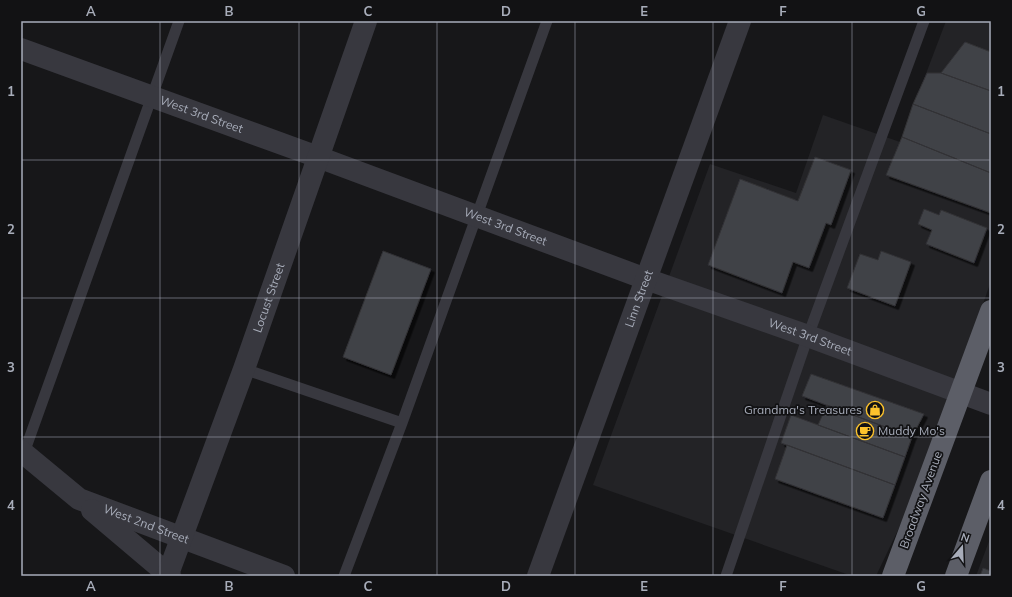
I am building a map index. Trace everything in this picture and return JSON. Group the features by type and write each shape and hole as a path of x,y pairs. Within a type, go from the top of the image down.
{"highway":[{"name":"Broadway Avenue","path":"893,576 991,311"},
{"path":"956,576 991,481"}],"street":[{"name":"Locust Street","path":"169,575 244,369 366,21"},
{"name":"Linn Street","path":"538,576 740,21"},
{"name":"West 3rd Street","path":"21,49 991,404"},
{"name":"West 2nd Street","path":"22,452 79,499 284,576"},
{"path":"79,499 169,575"}],"lane":[{"path":"22,452 179,21"},
{"path":"344,576 402,423 547,21"},
{"path":"726,576 808,336 924,21"},
{"path":"244,369 402,423"}],"shaded area":[{"path":"946,21 991,21 991,281 909,507 876,576 852,576 593,485 710,164 796,193 823,115 900,142"},
{"path":"991,536 991,576 976,576"}],"building":[{"path":"965,42 991,52 991,91 941,73"},
{"path":"927,73 941,73 991,91 991,134 913,104"},
{"path":"913,104 991,134 991,173 902,137"},
{"path":"902,137 991,173 991,213 886,175"},
{"path":"815,157 851,170 831,225 826,223 809,268 793,262 782,293 708,265 740,179 798,201"},
{"path":"924,209 939,215 941,210 987,228 974,263 926,244 932,230 918,224"},
{"path":"383,251 431,269 391,375 343,357"},
{"path":"881,251 911,262 895,306 847,288 860,254 878,260"},
{"name":"Grandma's Treasures","path":"811,374 924,414 912,437 802,396"},
{"name":"Muddy Mo's","path":"827,405 912,437 905,457 818,425"},
{"path":"791,415 905,457 895,485 781,443"},
{"path":"787,445 895,485 883,518 775,479"},
{"path":"983,568 991,571 991,576 980,576"}],"place":[{"name":"Grandma's Treasures","path":"875,410"},
{"name":"Muddy Mo's","path":"865,431"}]}
